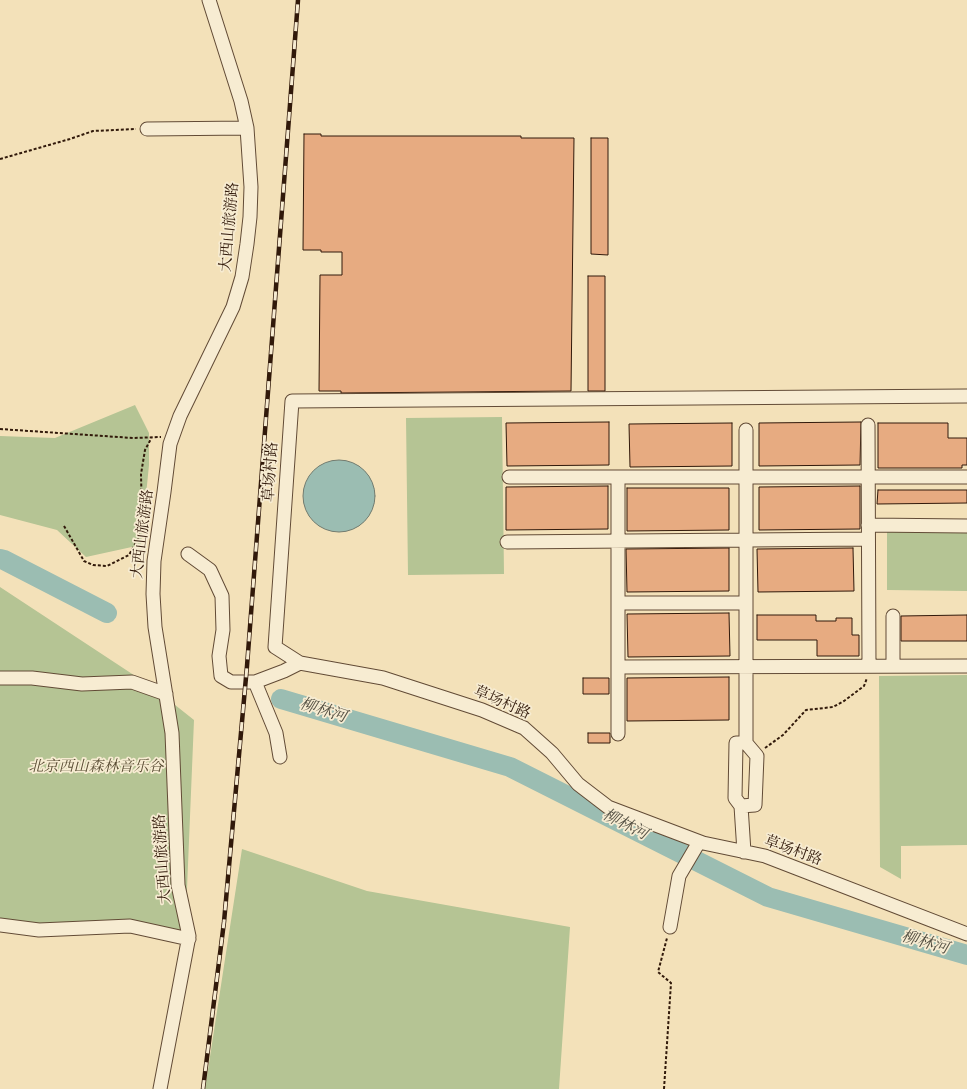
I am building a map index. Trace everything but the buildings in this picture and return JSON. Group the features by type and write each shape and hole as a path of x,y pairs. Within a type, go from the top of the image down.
{"street":[{"name":"大西山旅游路","path":"160,1089 189,936 178,885 173,740 155,627 153,594 154,561 170,444 180,416 233,307 242,277 247,244 251,187 247,128 241,101 209,0"},
{"path":"147,129 247,128"},
{"name":"草场村路","path":"967,396 292,401 275,647 300,663 383,678 482,710 524,728 552,752 578,784 608,807 697,845 765,856 967,934"},
{"path":"868,425 869,666"},
{"path":"741,806 755,806 757,756 746,743 746,430"},
{"path":"509,477 967,477"},
{"path":"618,477 618,734"},
{"path":"868,525 967,526"},
{"path":"507,542 868,539"},
{"path":"188,554 210,570 222,596 223,630 219,656 221,676 231,682 255,682 300,663"},
{"path":"618,603 746,603"},
{"path":"893,616 893,666"},
{"path":"618,667 967,666"},
{"path":"0,678 32,678 82,684 132,682 166,694"},
{"path":"255,682 276,733 280,757"},
{"path":"744,852 741,806 735,798 736,743 746,743"},
{"path":"670,927 679,876 697,845"},
{"path":"0,925 39,930 130,926 189,939"}],"path":[{"path":"0,159 93,131 147,129"},
{"path":"0,428 133,438 172,437"},
{"path":"64,526 84,561 93,565 107,566 129,555 138,539 142,520 141,474 145,450 152,437"},
{"path":"756,754 783,735 806,710 833,707 844,701 864,686 868,676 869,666"},
{"path":"664,1089 671,983 658,972 670,927"}],"green space":[{"path":"135,405 149,433 149,465 141,545 86,557 57,530 0,515 0,436 55,438"},
{"path":"502,417 504,574 408,575 406,418"},
{"path":"887,531 967,532 967,591 887,590"},
{"name":"北京西山森林音乐谷","path":"0,587 155,689 194,720 185,937 0,925"},
{"path":"967,675 967,845 901,846 901,879 880,867 879,676"},
{"path":"242,849 367,891 570,927 559,1089 205,1089"}],"water":[{"path":"339,460 353,463 365,470 372,482 375,496 372,510 365,522 353,529 339,532 325,529 313,522 306,510 303,496 306,482 313,470 325,463"}],"waterway":[{"name":"柳林河","path":"0,559 107,613"},
{"name":"柳林河","path":"281,699 510,767 768,897 967,955"}],"railway":[{"path":"203,1089 224,922 247,666 298,0"}]}
